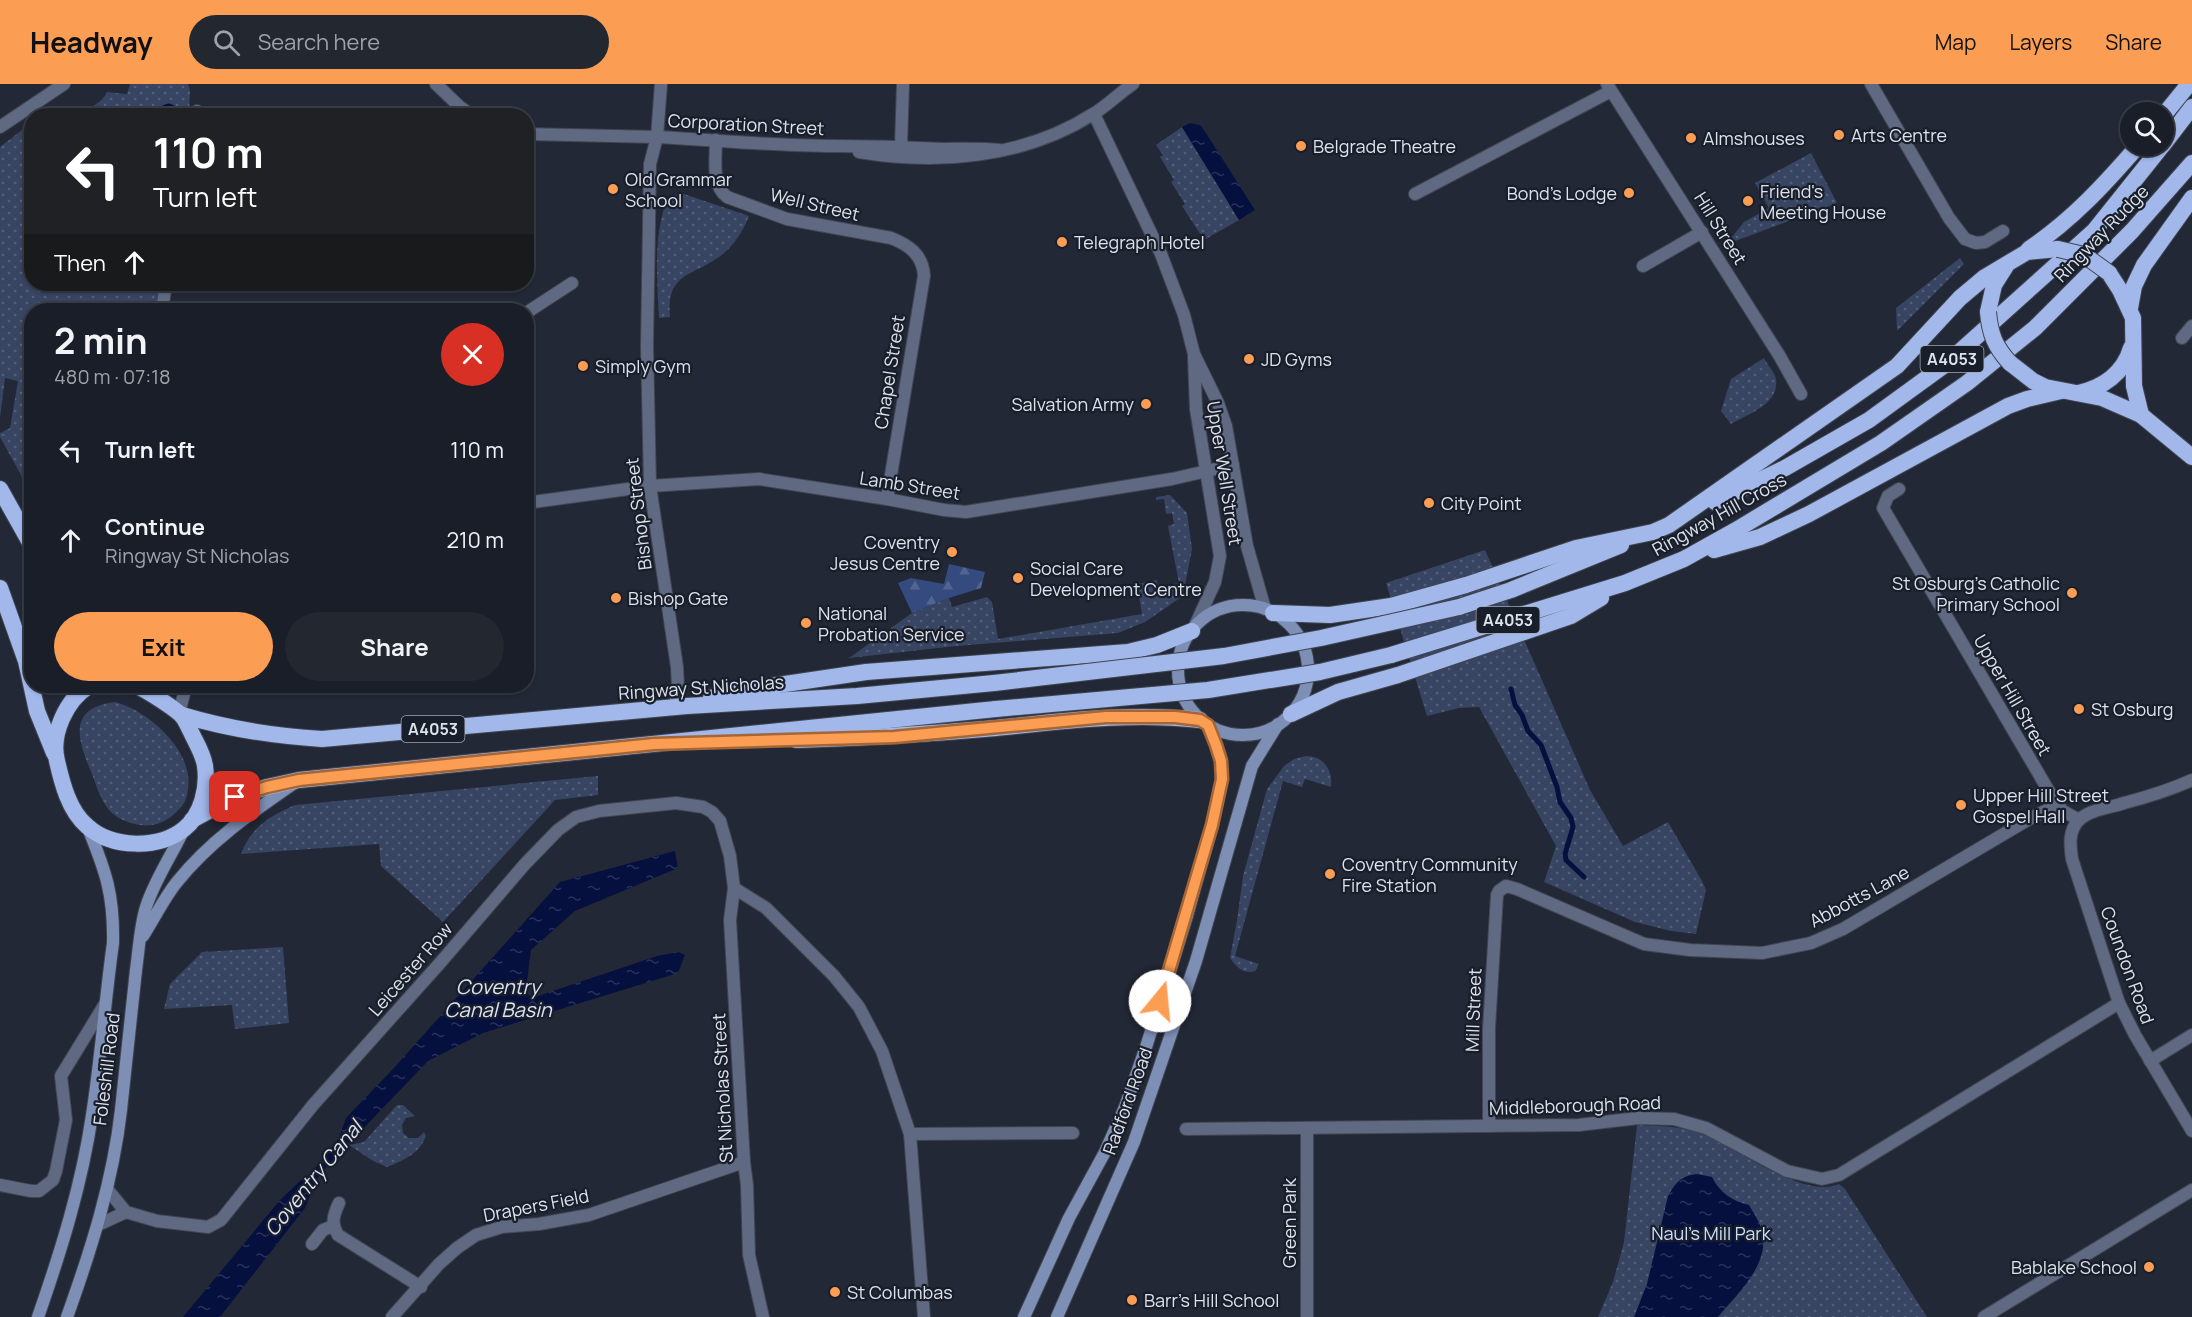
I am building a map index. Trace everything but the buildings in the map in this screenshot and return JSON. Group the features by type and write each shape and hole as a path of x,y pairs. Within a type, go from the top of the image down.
{"highway":[{"path":"2174,102 2188,84"},
{"name":"Ringway Rudge","path":"2174,131 2192,107"},
{"path":"1269,611 1330,615 1376,608 1437,594 1595,543 1653,532 1669,525 1897,366 1960,298 1985,277 2049,236 2095,196 2129,156"},
{"name":"Ringway Rudge","path":"2030,291 2094,231 2154,156"},
{"name":"Ringway Rudge","path":"2034,328 2132,231 2192,163"},
{"path":"2130,308 2134,286 2144,266 2192,198"},
{"path":"2141,415 2134,386 2133,318 2130,308 2109,273 2084,255 2058,249 2037,250 2013,259 1994,285 1988,312 1992,338 2010,363 2033,381 2068,392 2102,398 2141,415 2192,457"},
{"name":"Ringway Hill Cross","path":"1669,525 1785,468 1869,420 1946,364 2030,291"},
{"name":"Ringway Hill Cross","path":"654,744 1208,690 1320,672 1391,655 1625,583 1684,559 1881,443 1966,383 2034,328"},
{"path":"1684,559 1760,537 1809,514 1992,414 2027,399 2091,390 2103,385 2114,375 2129,354 2134,339"},
{"path":"0,489 24,532"},
{"name":"Ringway Hill Cross","path":"1224,656 1321,638 1459,607 1511,590 1653,532"},
{"path":"1284,719 1338,692 1398,675 1571,616 1625,583"},
{"path":"0,588 24,655"},
{"path":"681,707 731,692 866,672 1128,651 1157,645 1193,629"},
{"name":"Ringway St Nicholas","path":"180,714 235,729 280,736 322,739 681,707 857,696 994,683 1224,656"},
{"path":"33,693 37,711 56,757 67,796 88,828"},
{"path":"56,757 60,724 70,702 81,693"},
{"name":"A4053","path":"148,693 180,714 200,749 205,766 205,786 201,806 188,824"},
{"path":"654,744 894,737 1106,717 1175,717 1204,722"},
{"name":"A4053","path":"88,828 125,843 144,844 163,841 235,797 299,780 654,744"}],"main road":[{"path":"1240,605 1269,611 1292,628 1300,639 1307,664 1305,687 1300,701 1284,719 1256,734 1224,733 1204,722 1183,697 1178,678 1179,658 1183,643 1193,629 1208,615 1221,609 1240,605"},
{"name":"Radford Road","path":"1057,1317 1134,1142 1199,951 1252,766 1284,719"},
{"name":"Radford Road","path":"1024,1317 1069,1218 1125,1107 1187,916 1222,779 1220,755 1204,722"},
{"path":"140,941 176,883 201,855 250,814 299,780"},
{"name":"Foleshill Road","path":"68,1317 98,1225 107,1189 121,1114 140,941 146,908 158,878 188,824"},
{"name":"Foleshill Road","path":"38,1317 56,1266 78,1185 92,1117 113,943 114,915 105,870 88,828"}],"street":[{"path":"29,108 64,84"},
{"path":"436,84 461,108"},
{"name":"Bishop Street","path":"661,84 657,137 651,162 650,181 647,346 650,486 681,707"},
{"path":"901,146 903,84"},
{"name":"Corporation Street","path":"832,146 861,153 924,157 974,156 1017,147 1048,137 1094,114 1133,84"},
{"path":"1871,84 1949,218 1965,238 1976,243 1985,242 2003,231"},
{"path":"1415,194 1609,88"},
{"name":"Hill Street","path":"1609,88 1779,355 1801,394"},
{"path":"0,128 24,112"},
{"name":"Upper Well Street","path":"1094,114 1161,254 1184,315 1194,354 1218,403 1226,426 1247,546 1269,611"},
{"name":"Corporation Street","path":"534,134 999,150"},
{"name":"Well Street","path":"716,140 717,181 720,190 727,197 787,219 891,238 902,242 916,253"},
{"path":"1643,266 1701,232"},
{"name":"Chapel Street","path":"887,499 924,276 923,264 916,253"},
{"path":"534,308 572,283"},
{"path":"2182,338 2192,326"},
{"name":"Upper Well Street","path":"1193,629 1215,582 1219,564 1219,546 1196,409 1194,354"},
{"name":"Lamb Street","path":"534,501 650,486 759,479 955,512 979,512 1206,472 1233,465"},
{"name":"Upper Hill Street","path":"1899,489 1888,496 1883,508 2056,805 2079,820"},
{"path":"180,714 184,693"},
{"path":"2079,820 2092,812 2123,804 2192,780"},
{"name":"Leicester Row","path":"126,1212 157,1221 193,1227 208,1227 220,1220 306,1114 525,864 558,830 576,817 598,811 676,803 703,807 712,812 720,821 730,856"},
{"name":"Abbotts Lane","path":"1497,895 1506,886 1517,889 1644,944 1690,950 1762,953 1811,943 1844,929 2056,805"},
{"name":"Coundon Road","path":"2079,820 2071,834 2072,859 2120,1003 2150,1061 2192,1131"},
{"name":"St Nicholas Street","path":"730,856 734,888 730,920 747,1185 749,1255 763,1317"},
{"path":"734,888 766,908 834,976 859,1007 882,1051 910,1134 924,1317"},
{"name":"Mill Street","path":"1489,1126 1489,1028 1497,895"},
{"name":"Middleborough Road","path":"1186,1129 1579,1125 1638,1118 1674,1119 1706,1128 1787,1171 1822,1179 1839,1175 2120,1003"},
{"path":"0,1185 39,1191 53,1180 66,1120 61,1076 105,1004"},
{"path":"2150,1061 2192,1035"},
{"name":"Green Park","path":"1307,1129 1307,1317"},
{"path":"910,1134 1073,1133"},
{"name":"Drapers Field","path":"393,1317 439,1264 476,1235 502,1227 539,1224 589,1215 744,1161"},
{"path":"98,1225 126,1212 107,1189"},
{"path":"1984,1317 2192,1190"},
{"path":"339,1203 333,1218 333,1226 338,1235 421,1287"},
{"path":"312,1244 323,1230 333,1226"}],"green space":[{"path":"130,84 188,84 189,108 89,108 97,104 107,92 127,94"},
{"path":"1182,127 1239,220 1204,240 1182,206 1185,204 1171,182 1174,180 1160,157 1163,155 1156,145"},
{"path":"24,128 24,291 158,291 158,303 24,303 24,480 0,437 0,433 10,428 18,381 5,378 0,418 0,147"},
{"path":"1811,153 1837,203 1727,243 1744,222 1769,208 1755,183"},
{"path":"681,193 749,216 744,228 729,249 676,284 670,303 670,317 659,318 657,258 660,228 667,200"},
{"path":"1960,258 1964,264 1897,331 1896,308"},
{"path":"1764,358 1776,379 1773,395 1768,402 1754,412 1731,424 1721,411 1731,379"},
{"path":"1170,495 1187,513 1192,549 1183,596 1145,622 1118,633 956,646 849,658 912,613 949,598 952,607 987,597 992,602 998,639 1142,614 1137,584 1157,580 1158,587 1179,583 1168,526 1174,524 1172,513 1166,514 1164,499 1156,500 1156,497"},
{"path":"1485,550 1590,790 1623,846 1668,822 1702,881 1706,890 1696,934 1671,931 1635,922 1544,882 1556,846 1479,707 1459,708 1427,716 1386,583"},
{"path":"949,564 985,572 981,588 912,613 898,583 911,578 944,584"},
{"path":"115,702 142,714 155,723 177,747 184,761 188,775 185,800 175,813 161,823 137,825 113,814 100,796 87,762 80,738 82,719 99,705"},
{"path":"1306,756 1317,758 1326,765 1331,787 1305,779 1302,787 1283,781 1235,956 1259,964 1255,971 1244,971 1230,958 1243,876 1267,789 1284,766 1294,759"},
{"path":"598,776 598,795 555,800 443,922 381,866 379,844 241,854 250,836 262,824 295,805"},
{"path":"283,947 289,1023 235,1029 232,1005 164,1009 170,984 202,952"},
{"path":"397,1105 403,1105 415,1116 406,1118 402,1125 403,1133 409,1138 418,1138 424,1132 426,1136 415,1152 387,1167 373,1161 349,1145 364,1142"},
{"name":"Naul's Mill Park","path":"1637,1125 1686,1129 1701,1133 1789,1179 1807,1185 1824,1187 1839,1184 1845,1189 1927,1317 1598,1317 1613,1282 1624,1242"}],"water":[{"path":"1190,123 1200,125 1204,130 1255,210 1239,220 1182,127"},
{"name":"Coventry Canal Basin","path":"675,851 678,868 575,911 531,950 526,989 529,996 535,997 657,956 678,952 685,955 678,973 483,1033 428,1061 347,1143 318,1177 305,1208 220,1317 183,1317 280,1200 300,1181 309,1176 339,1138 346,1118 392,1070 560,882"},
{"path":"1697,1174 1712,1177 1727,1195 1749,1205 1758,1220 1763,1236 1760,1259 1749,1280 1718,1317 1634,1317 1647,1284 1668,1196 1680,1181 1687,1176"}],"waterway":[{"path":"165,107 172,108"},
{"path":"1511,689 1515,705 1528,731 1541,745 1557,787 1560,802 1571,818 1573,827 1565,854 1566,860 1584,877"}],"place":[{"name":"Arts Centre","path":"1839,135"},
{"name":"Almshouses","path":"1691,138"},
{"name":"Belgrade Theatre","path":"1301,146"},
{"name":"Old Grammar School","path":"613,189"},
{"name":"Bond's Lodge","path":"1629,193"},
{"name":"Friend's Meeting House","path":"1748,201"},
{"name":"Telegraph Hotel","path":"1062,242"},
{"name":"JD Gyms","path":"1249,359"},
{"name":"Simply Gym","path":"583,366"},
{"name":"Salvation Army","path":"1146,404"},
{"name":"City Point","path":"1429,503"},
{"name":"Coventry Jesus Centre","path":"952,552"},
{"name":"Social Care Development Centre","path":"1018,578"},
{"name":"St Osburg's Catholic Primary School","path":"2072,593"},
{"name":"Bishop Gate","path":"616,598"},
{"name":"National Probation Service","path":"806,623"},
{"name":"St Osburg","path":"2079,709"},
{"name":"Upper Hill Street Gospel Hall","path":"1961,805"},
{"name":"Coventry Community Fire Station","path":"1330,874"},
{"name":"Bablake School","path":"2149,1267"},
{"name":"St Columbas","path":"835,1292"},
{"name":"Barr's Hill School","path":"1132,1300"}],"route":[{"path":"235,797 299,780 654,744 894,737 1106,717 1148,716 1200,720 1208,725 1216,745 1221,761 1222,779 1187,916 1160,1001"}],"water label":[{"name":"Coventry Canal","path":"313,1178"}]}
